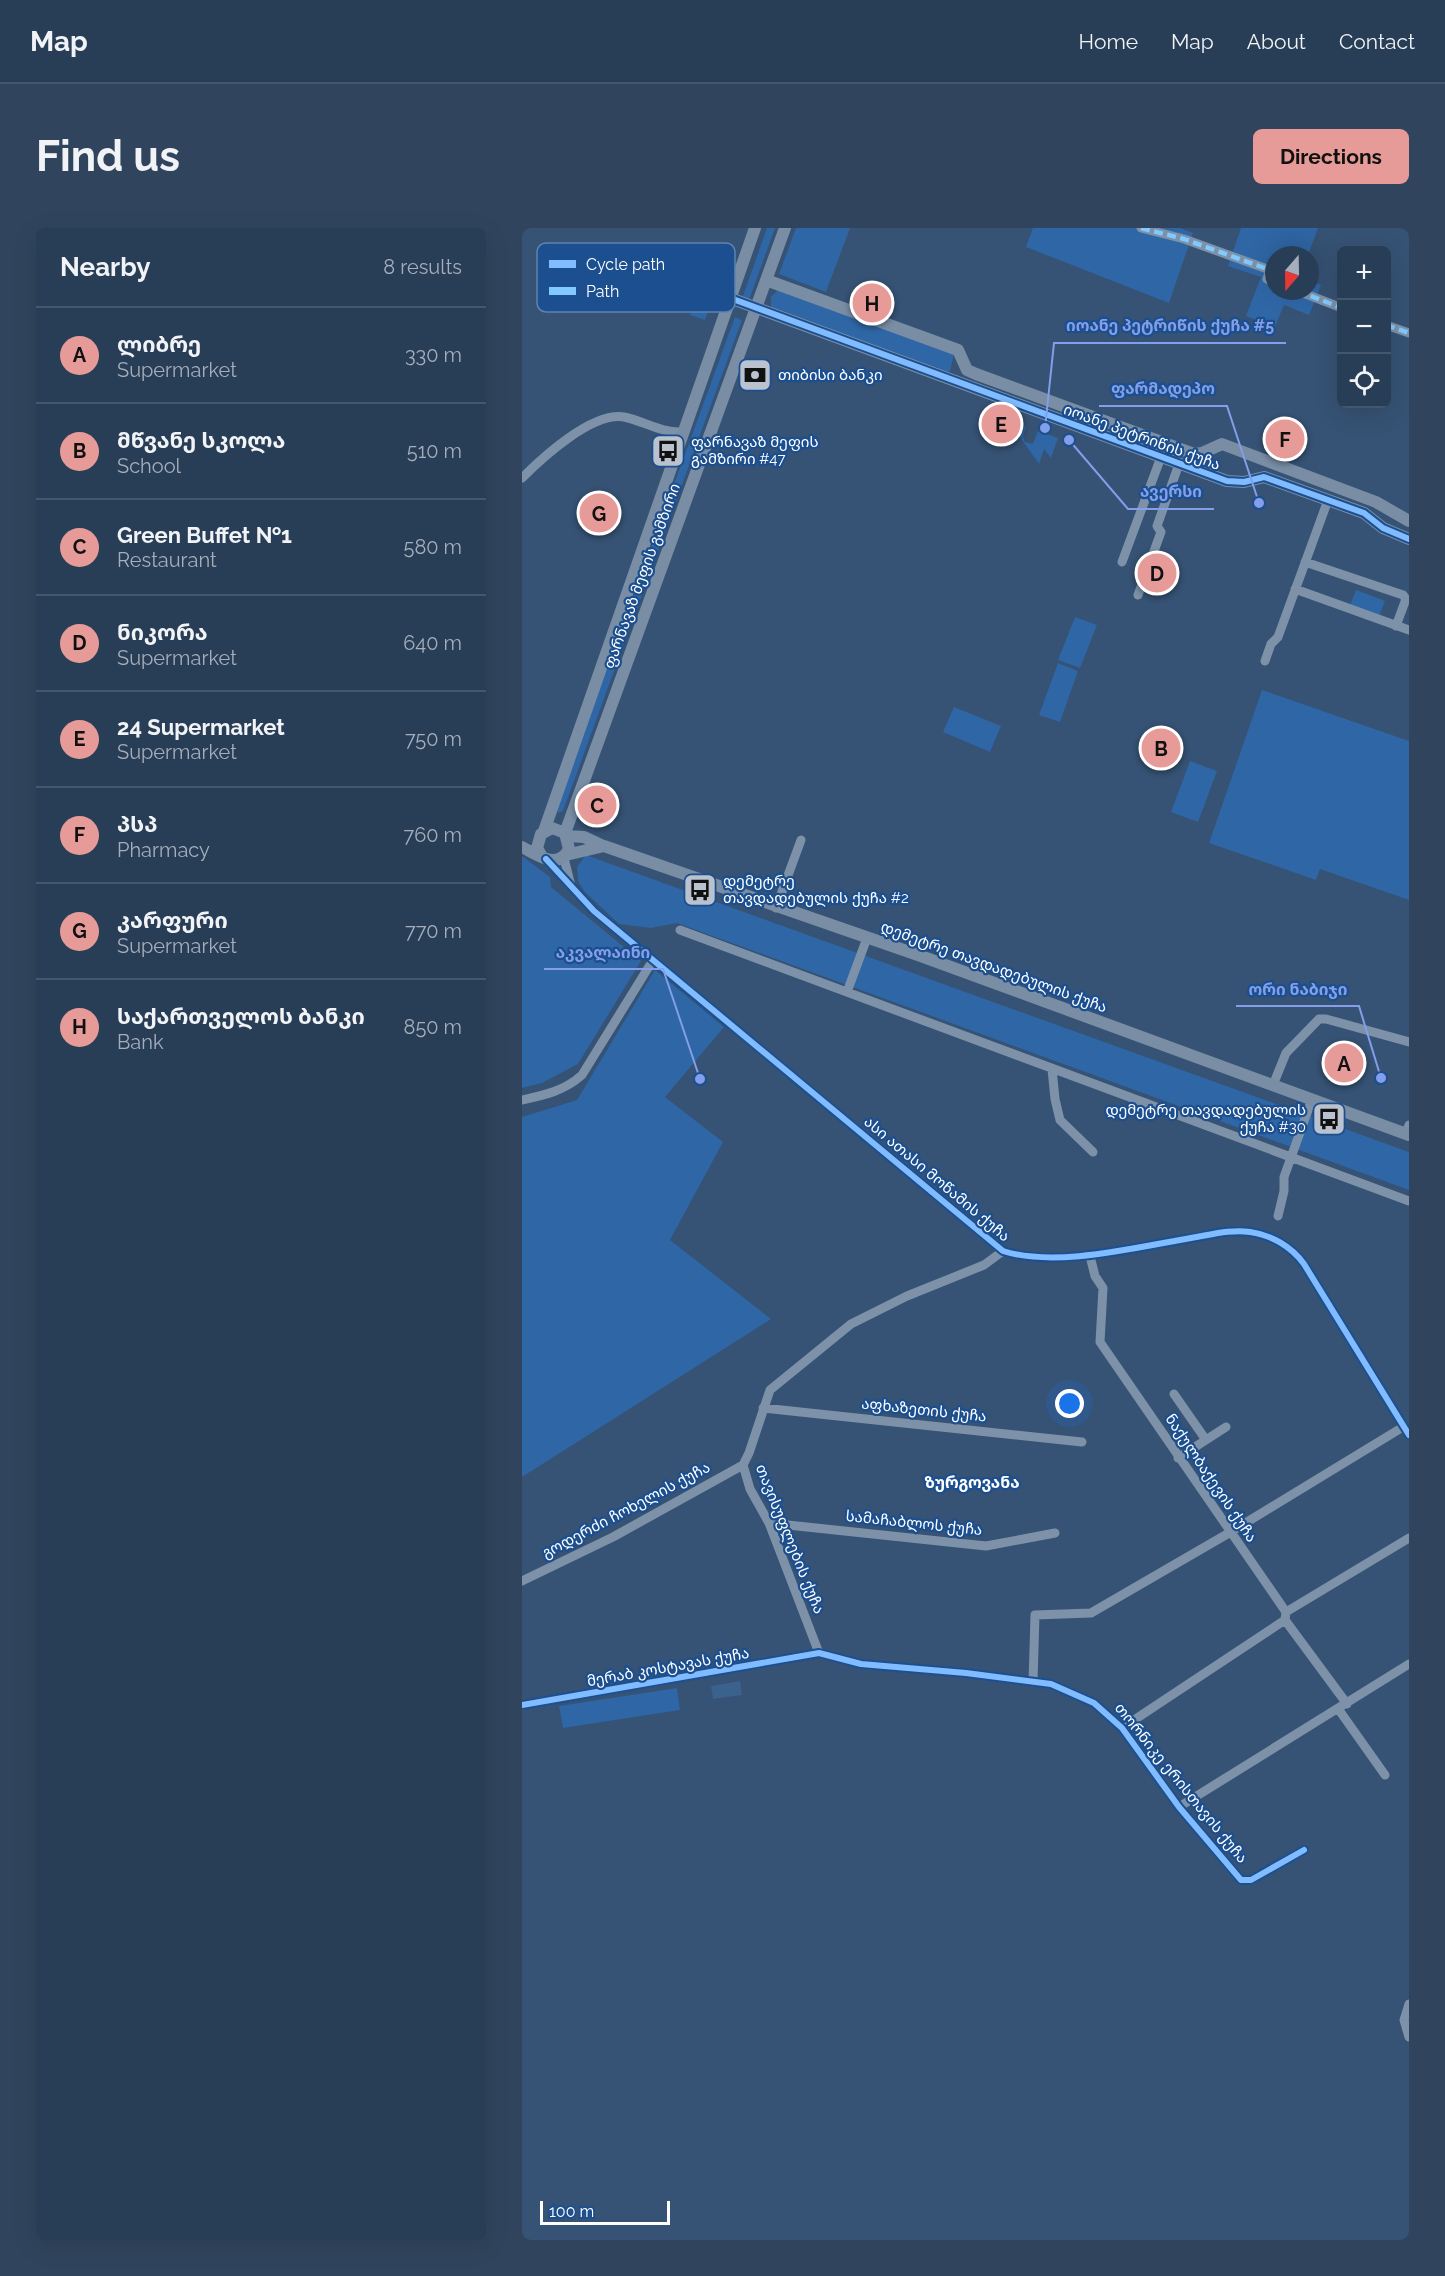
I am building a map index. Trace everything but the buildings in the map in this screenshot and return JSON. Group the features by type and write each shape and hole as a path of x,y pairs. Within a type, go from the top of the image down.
{"main road":[{"name":"ფარნავაზ მეფის გამზირი","path":"735,284 755,228"},
{"name":"ფარნავაზ მეფის გამზირი","path":"566,835 573,810 785,228"},
{"name":"იოანე პეტრიწის ქუჩა","path":"766,280 958,350 967,370 976,374 1194,454 1222,444 1376,502 1405,520"},
{"name":"იოანე პეტრიწის ქუჩა","path":"735,300 1227,482 1244,482 1264,477 1364,513 1383,528 1409,539"},
{"name":"ფარნავაზ მეფის გამზირი","path":"541,834 725,312"},
{"path":"947,378 957,373 961,360"},
{"path":"1106,437 1111,424"},
{"path":"1202,472 1212,447"},
{"path":"1184,466 1194,454"},
{"path":"1383,528 1389,516 1388,510"},
{"path":"1395,534 1391,526 1394,519 1405,520"},
{"path":"573,810 574,821 584,837"},
{"path":"584,837 566,835 552,828 522,844 544,858 555,861 565,856 604,846"},
{"path":"541,834 537,848 544,858"},
{"path":"565,856 570,842 566,835"},
{"name":"დემეტრე თავდადებულის ქუჩა","path":"584,837 776,908 867,938 1312,1099 1408,1131"}],"street":[{"path":"1141,228 1184,239 1265,268"},
{"path":"1319,299 1337,306"},
{"path":"1391,326 1409,333"},
{"path":"522,478 541,459 589,425 606,418 622,417 670,433 682,432"},
{"path":"1122,562 1161,457"},
{"path":"1138,595 1161,532 1157,526 1184,466"},
{"path":"1265,662 1271,644 1278,637 1328,500"},
{"path":"1305,561 1403,596 1406,599 1396,626"},
{"path":"1295,588 1409,630"},
{"path":"776,908 801,840"},
{"name":"ასი ათასი მოწამის ქუჩა","path":"565,856 571,886"},
{"name":"ასი ათასი მოწამის ქუჩა","path":"544,858 594,911 982,1230 1003,1251 1017,1254 1090,1256 1232,1231 1265,1235 1284,1244 1304,1264 1406,1431"},
{"path":"680,930 1409,1201"},
{"path":"847,992 867,938"},
{"path":"522,1100 553,1093 571,1085 582,1076 653,960"},
{"path":"1273,1084 1286,1053 1319,1019 1326,1018 1409,1042"},
{"path":"1052,1069 1060,1120 1093,1152"},
{"path":"1278,1216 1284,1191 1283,1181 1312,1099"},
{"name":"თავისუფლების ქუჩა","path":"819,1653 769,1523 750,1489 743,1465 770,1390 851,1324 907,1296 984,1265 1003,1251"},
{"name":"ნაქულბაქევის ქუჩა","path":"1090,1256 1092,1270 1103,1288 1100,1342 1285,1616 1385,1775"},
{"path":"1174,1394 1206,1440"},
{"name":"აფხაზეთის ქუჩა","path":"764,1408 1082,1442"},
{"path":"1178,1458 1226,1427"},
{"path":"1033,1682 1035,1615 1091,1612 1406,1431"},
{"name":"გოდერძი ჩოხელის ქუჩა","path":"522,1581 613,1537 743,1465"},
{"name":"სამაჩაბლოს ქუჩა","path":"769,1523 986,1546 1055,1533"},
{"path":"1122,1728 1285,1616 1409,1538"},
{"name":"თორნიკე ერისთავის ქუჩა","path":"819,1653 861,1664 966,1673 1051,1684 1094,1702 1122,1728 1179,1807 1241,1880 1251,1880 1304,1850"},
{"name":"მერაბ კოსტავას ქუჩა","path":"522,1705 819,1653"},
{"path":"1179,1807 1409,1664"},
{"path":"1409,2004 1404,2020 1409,2037"}],"shaded area":[{"path":"767,228 775,228 749,300 743,296"},
{"path":"796,228 850,228 826,292 779,274"},
{"path":"1033,228 1180,228 1193,233 1169,303 1026,247"},
{"path":"1241,228 1318,228 1311,246 1265,246 1265,300 1315,300 1309,315 1284,305 1275,327 1246,316 1261,277 1228,266"},
{"path":"779,289 954,354 950,371 947,373 771,308 771,297"},
{"path":"691,312 708,312 705,320 690,315"},
{"path":"735,317 742,320 563,811 558,813 556,808"},
{"path":"1018,424 1026,427 1023,437 1025,442 1033,444 1038,431 1058,438 1051,458 1044,449 1039,464 1015,430"},
{"path":"1356,590 1385,601 1379,616 1350,605"},
{"path":"1075,617 1097,625 1080,668 1058,660"},
{"path":"1058,663 1078,671 1060,722 1039,715"},
{"path":"1262,690 1409,741 1409,900 1320,869 1316,880 1209,843"},
{"path":"954,707 1001,726 990,752 943,732"},
{"path":"1190,761 1217,771 1198,822 1171,812"},
{"path":"586,855 1409,1152 1409,1190 677,923 651,928 619,924 585,892 578,881 577,867"},
{"path":"522,856 550,877 551,887 641,961 578,1064 542,1083 522,1088"},
{"path":"655,970 724,1027 665,1097 723,1142 670,1240 771,1319 522,1477 522,1117 577,1100"},
{"path":"740,1681 742,1695 713,1699 711,1686"},
{"path":"677,1688 680,1710 563,1728 559,1706"}],"marked path":[{"path":"1141,228 1184,239 1265,268"},
{"path":"1319,299 1337,306"},
{"path":"1391,327 1409,333"}],"cycle path":[{"path":"735,300 1227,481 1244,482 1264,477 1364,513 1383,528 1409,539"},
{"path":"546,859 594,911 1003,1251 1024,1256 1072,1257 1122,1251 1235,1231 1250,1232 1280,1242 1304,1264 1409,1435"},
{"path":"522,1705 819,1653 861,1664 966,1673 1051,1684 1094,1703 1122,1728 1179,1807 1241,1880 1251,1880 1304,1850"}],"place":[{"name":"საქართველოს ბანკი","path":"872,303"},
{"name":"თიბისი ბანკი","path":"755,375"},
{"name":"24 Supermarket","path":"1001,424"},
{"name":"იოანე პეტრიწის ქუჩა #5","path":"1045,428"},
{"name":"პსპ","path":"1285,439"},
{"name":"ავერსი","path":"1069,440"},
{"name":"ფარნავაზ მეფის გამზირი #47","path":"668,451"},
{"name":"ფარმადეპო","path":"1259,503"},
{"name":"კარფური","path":"599,513"},
{"name":"ნიკორა","path":"1157,573"},
{"name":"მწვანე სკოლა","path":"1161,748"},
{"name":"Green Buffet №1","path":"597,805"},
{"name":"დემეტრე თავდადებულის ქუჩა #2","path":"700,890"},
{"name":"ლიბრე","path":"1344,1063"},
{"name":"ორი ნაბიჯი","path":"1381,1078"},
{"name":"აკვალაინი","path":"700,1079"},
{"name":"დემეტრე თავდადებულის ქუჩა #30","path":"1329,1119"}],"district":[{"name":"ზურგოვანა","path":"972,1482"}]}
